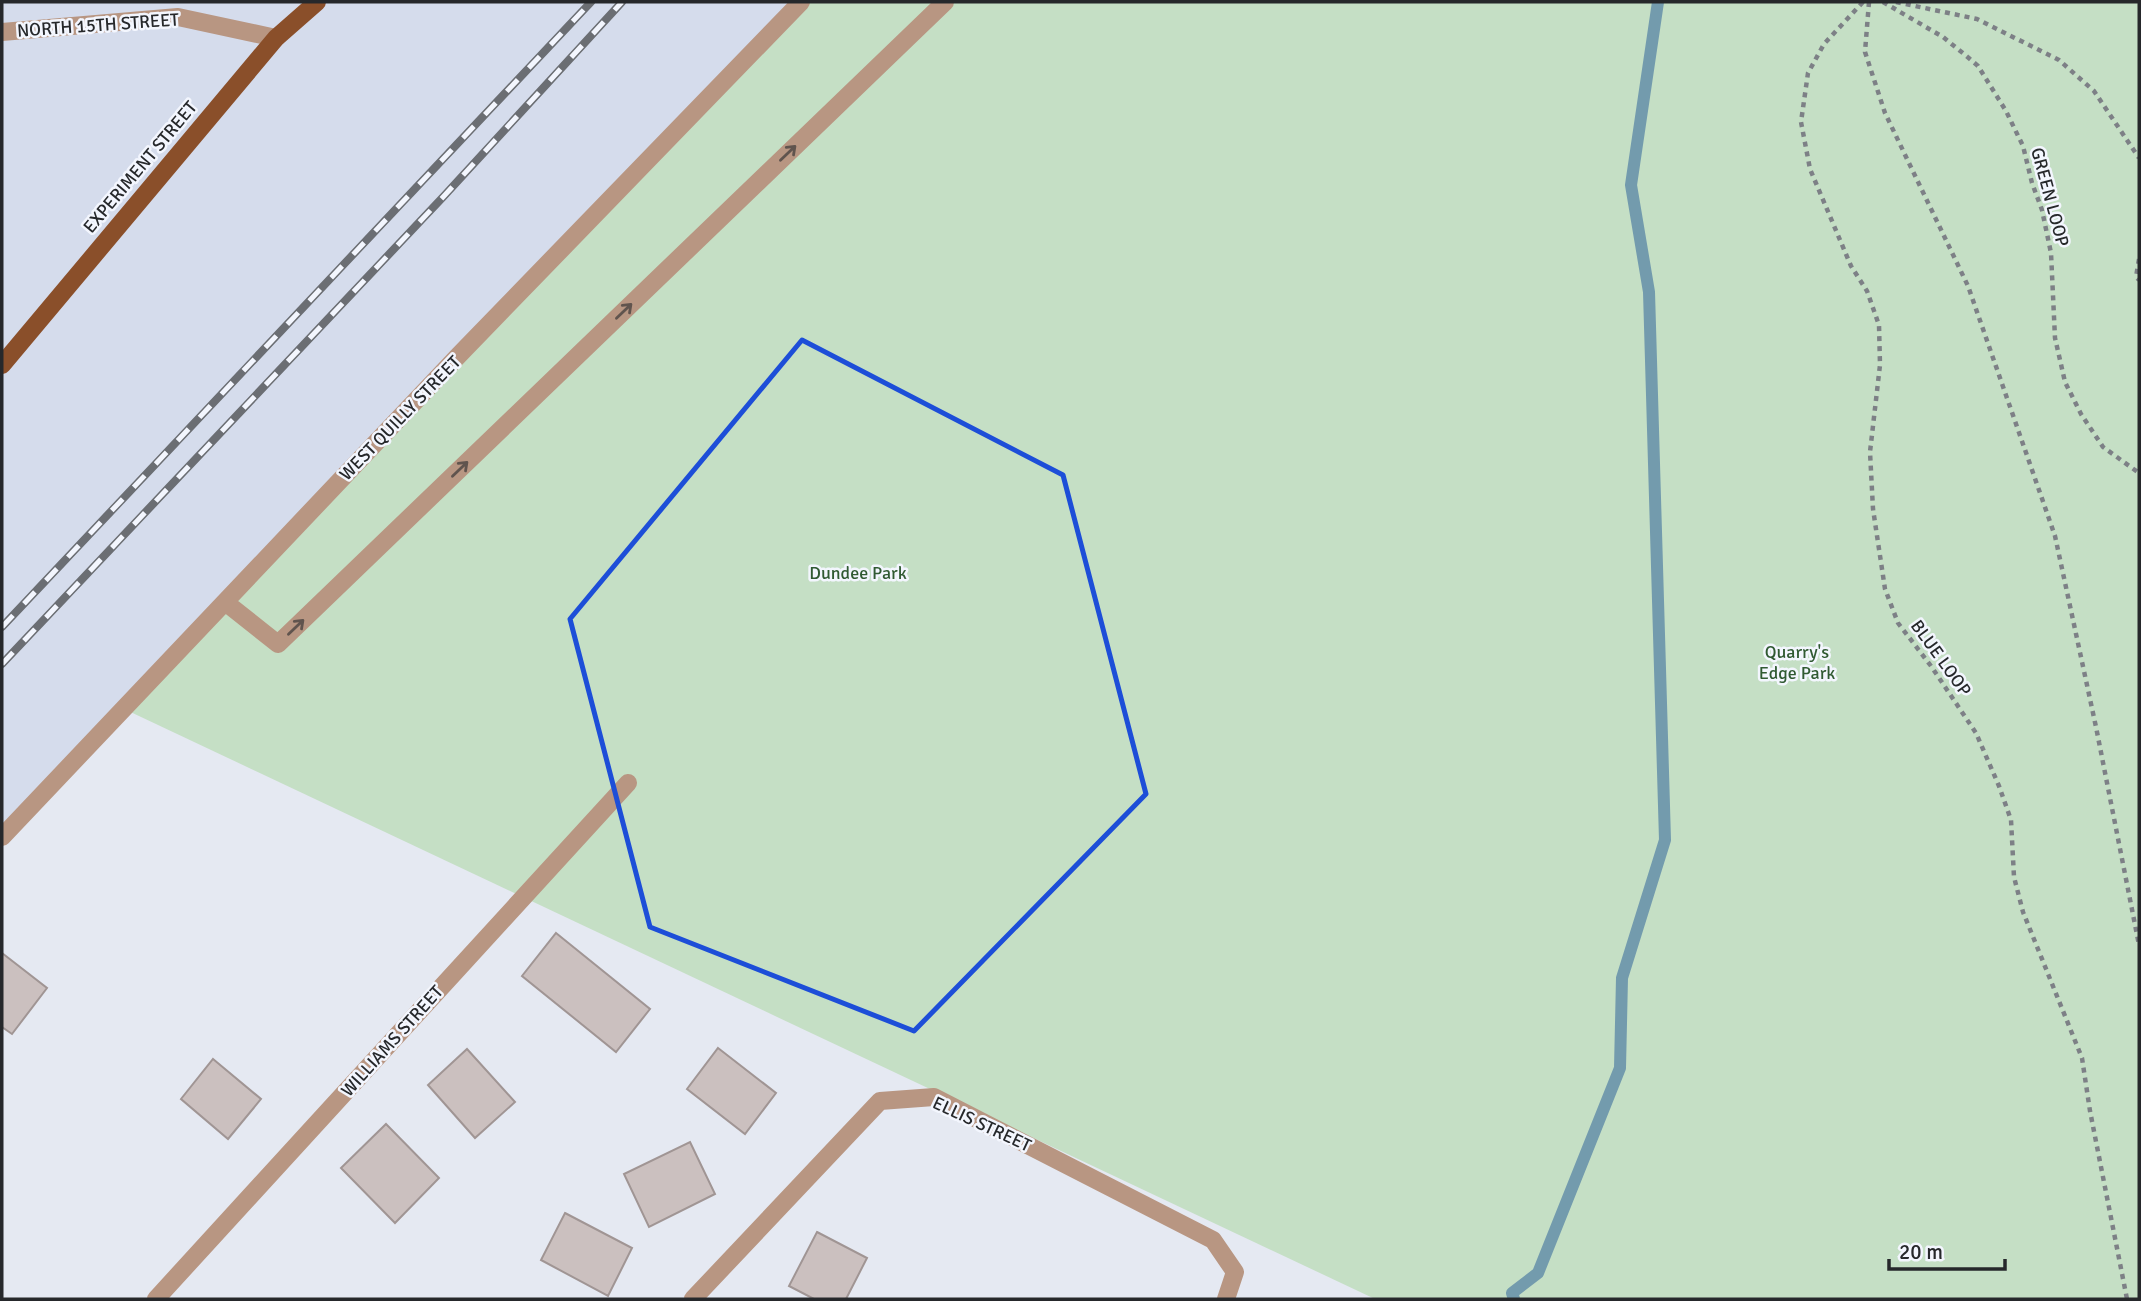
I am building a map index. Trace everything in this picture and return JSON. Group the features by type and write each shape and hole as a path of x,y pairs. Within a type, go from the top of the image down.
{"main road":[{"name":"EXPERIMENT STREET","path":"2,365 276,38 317,2"}],"street":[{"name":"WEST QUILLY STREET","path":"2,837 459,355 802,2"},
{"path":"225,602 278,644 945,2"},
{"name":"NORTH 15TH STREET","path":"2,32 178,17 276,38"},
{"name":"WILLIAMS STREET","path":"156,1299 628,783"},
{"name":"ELLIS STREET","path":"693,1299 880,1101 934,1097 1213,1240 1235,1272 1226,1299"}],"path":[{"name":"BLUE LOOP","path":"1863,2 1824,44 1808,73 1801,122 1810,169 1851,266 1867,291 1879,325 1880,365 1870,452 1873,509 1885,589 1898,623 1976,733 2011,820 2014,877 2023,912 2082,1058 2127,1299"},
{"path":"1869,2 1865,52 1885,113 1968,286 2054,536 2096,727 2139,945"},
{"name":"GREEN LOOP","path":"1883,2 1942,37 1978,66 2006,111 2023,146 2042,209 2051,253 2055,338 2065,382 2081,414 2104,447 2139,473"},
{"path":"1896,2 1976,19 2059,60 2094,91 2139,158"},
{"path":"2139,259 2136,277 2139,280"}],"highlighted area":[{"path":"802,340 1063,475 1146,794 914,1031 650,927 570,619"}],"shaded area":[{"path":"2,2 805,2 2,825"}],"green space":[{"name":"Dundee Park","path":"805,2 2139,2 2139,1299 1375,1299 122,708"}],"building":[{"path":"556,933 650,1009 616,1052 522,976"},
{"path":"2,953 47,988 12,1034 2,1027"},
{"path":"718,1048 776,1093 745,1134 687,1089"},
{"path":"467,1049 515,1102 475,1138 428,1085"},
{"path":"213,1059 261,1099 228,1139 181,1099"},
{"path":"386,1124 439,1178 395,1223 341,1168"},
{"path":"690,1142 715,1194 649,1227 624,1174"},
{"path":"565,1213 632,1248 608,1296 541,1260"},
{"path":"817,1232 867,1258 846,1299 814,1299 789,1286"}],"waterway":[{"path":"1514,1299 1512,1293 1538,1273 1620,1068 1622,978 1665,840 1649,292 1631,185 1658,2"}],"railway":[{"path":"2,627 591,2"},
{"path":"2,664 444,196 622,2"}],"park label":[{"name":"Quarry's Edge Park","path":"1797,662"}]}
